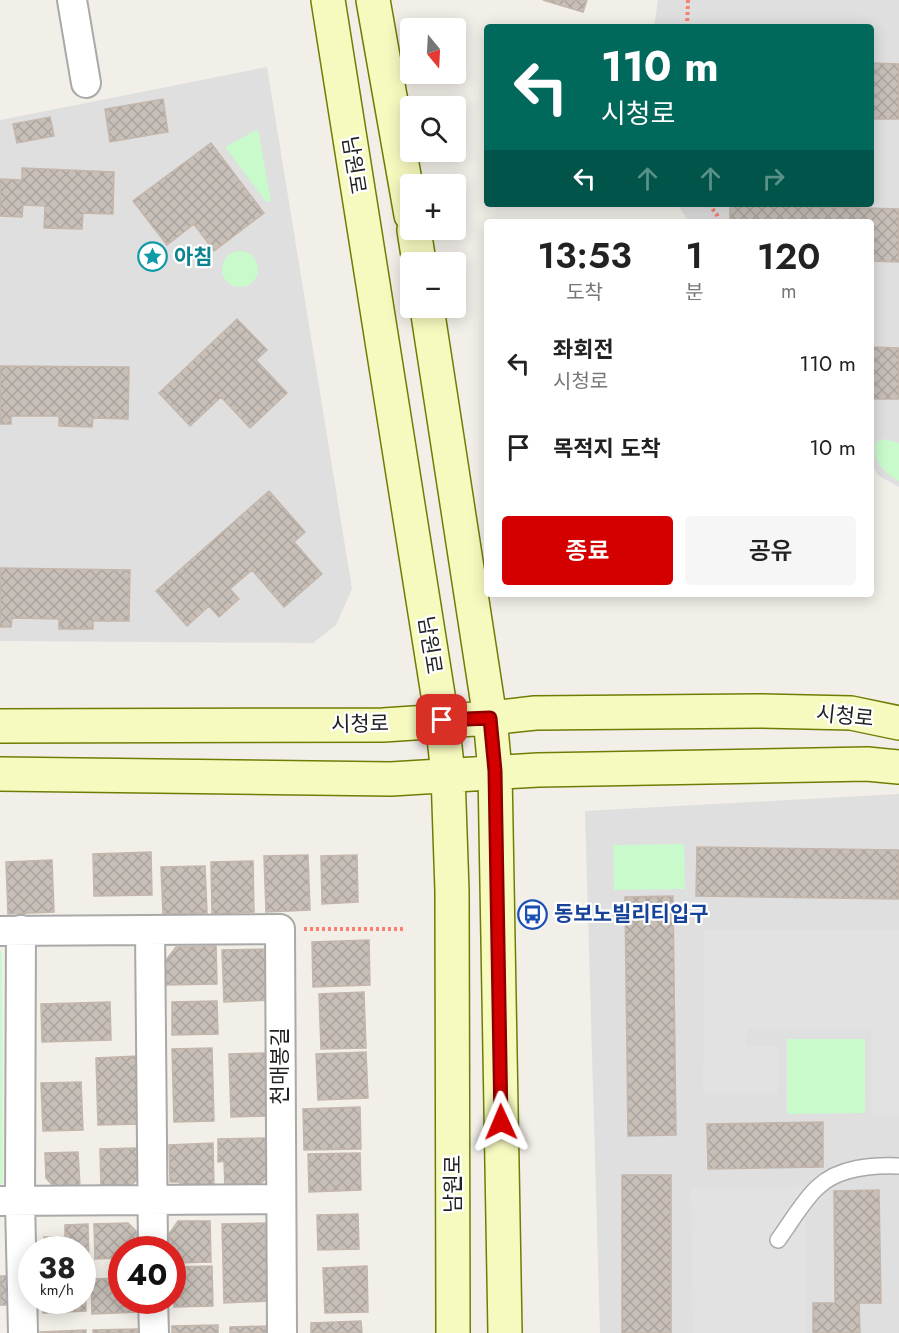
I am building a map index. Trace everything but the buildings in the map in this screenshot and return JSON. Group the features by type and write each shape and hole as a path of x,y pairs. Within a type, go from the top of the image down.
{"street":[{"path":"72,0 86,82"},
{"name":"남원로","path":"328,0 442,720 448,774 453,902 453,1333"},
{"path":"373,0 404,174"},
{"path":"429,318 490,718 495,771 505,1333"},
{"name":"시청로","path":"0,726 383,725 535,713 759,711 851,713 899,723"},
{"path":"0,774 391,778 495,771 831,764 899,767"},
{"path":"23,1333 10,1201 10,930 280,929"},
{"name":"천매봉길","path":"280,929 282,1333"},
{"path":"150,930 153,1236"},
{"path":"10,1201 281,1199"},
{"path":"153,1314 153,1333"}],"lane":[{"path":"778,1240 818,1186 838,1174 860,1167 899,1166"}],"path":[{"path":"687,24 688,0"},
{"path":"280,929 403,929"}],"shaded area":[{"path":"658,0 899,0 899,487 879,476 874,470 874,219 687,219 679,207 874,207 874,24 654,24"},
{"path":"267,67 352,589 336,625 313,643 0,641 0,120"},
{"path":"899,794 899,1333 600,1333 585,811"},
{"path":"704,930 899,930 899,1116 872,1116 871,1029 747,1029 747,1046 778,1046 778,1093 703,1093"},
{"path":"805,1187 807,1333 693,1333 691,1189"}],"green space":[{"path":"258,129 271,201 266,202 225,147"},
{"path":"240,251 253,256 258,269 253,282 240,287 227,282 222,269 227,256"},
{"path":"884,439 899,443 899,481 884,470 875,455 876,442"},
{"path":"684,844 685,889 614,890 613,845"},
{"path":"0,950 2,952 3,1182 0,1185"},
{"path":"787,1039 865,1039 865,1113 787,1114"}],"place":[{"name":"아침","path":"153,257"},
{"name":"동보노빌리티입구","path":"533,914"}],"route":[{"path":"442,720 490,718 495,771 501,1122"}]}
